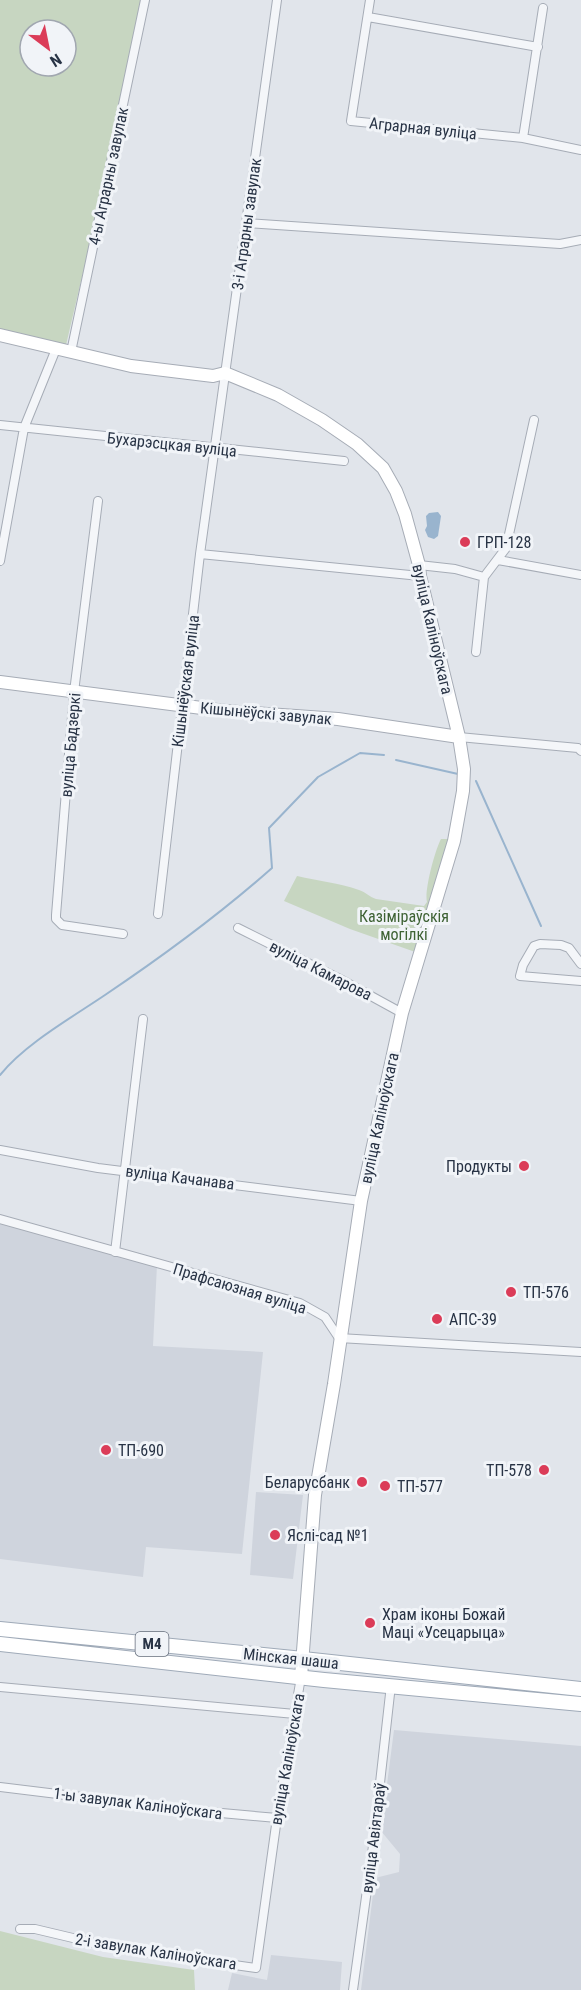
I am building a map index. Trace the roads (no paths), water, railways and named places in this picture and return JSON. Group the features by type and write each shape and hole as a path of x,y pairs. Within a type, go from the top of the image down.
{"main road":[{"path":"0,334 131,366 213,376 225,373"},
{"name":"вуліца Каліноўскага","path":"225,373 278,395 322,420 357,444 383,468 396,491 405,514 459,737 464,769 463,791 454,841 402,1013 361,1201 315,1495 302,1677"},
{"name":"Кішынёўскі завулак","path":"0,682 182,706 338,719 459,737"},
{"name":"Мінская шаша","path":"0,1629 581,1689"},
{"name":"Мінская шаша","path":"0,1644 302,1677 581,1704"}],"street":[{"name":"4-ы Аграрны завулак","path":"71,352 145,0"},
{"name":"3-і Аграрны завулак","path":"214,448 276,0"},
{"name":"Аграрная вуліца","path":"370,0 351,121 523,138 581,150"},
{"path":"523,138 543,8"},
{"path":"368,17 538,47"},
{"path":"246,223 560,244 581,240"},
{"path":"0,561 24,428 56,349"},
{"path":"476,652 484,577 506,548 534,420"},
{"name":"Бухарэсцкая вуліца","path":"0,425 344,461"},
{"name":"Кішынёўская вуліца","path":"158,914 214,448"},
{"name":"вуліца Бадзеркі","path":"98,501 74,692 56,919 62,926 123,934"},
{"path":"200,554 420,570 455,569 484,577"},
{"path":"498,560 581,575"},
{"path":"459,737 580,747"},
{"name":"вуліца Камарова","path":"238,928 402,1013"},
{"path":"581,964 569,948 561,945 540,944 534,946 520,975 581,981"},
{"path":"115,1252 143,1019"},
{"name":"вуліца Качанава","path":"0,1150 98,1168 361,1201"},
{"name":"Прафсаюзная вуліца","path":"0,1219 300,1303 325,1317 339,1338"},
{"path":"339,1338 581,1352"},
{"name":"вуліца Каліноўскага","path":"256,1968 277,1818 302,1677"},
{"name":"вуліца Авіятараў","path":"353,1990 372,1854 391,1685"},
{"path":"0,1687 295,1714"},
{"name":"1-ы завулак Каліноўскага","path":"0,1787 188,1810 277,1818"},
{"name":"2-і завулак Каліноўскага","path":"20,1929 35,1929 115,1948 256,1968"}],"water":[{"path":"438,512 441,516 438,536 434,539 428,537 425,530 426,516 429,513"}],"waterway":[{"path":"0,1075 35,1042 170,950 272,868 269,828 318,777 360,753 384,755"},
{"path":"396,760 458,774"},
{"path":"476,781 541,926"}],"place":[{"name":"ГРП-128","path":"465,542"},
{"name":"Продукты","path":"524,1166"},
{"name":"ТП-576","path":"511,1292"},
{"name":"АПС-39","path":"437,1319"},
{"name":"ТП-690","path":"106,1450"},
{"name":"ТП-578","path":"544,1470"},
{"name":"Беларусбанк","path":"362,1482"},
{"name":"ТП-577","path":"385,1486"},
{"name":"Яслі-сад №1","path":"275,1535"},
{"name":"Храм іконы Божай Маці «Усецарыца»","path":"370,1623"}],"park label":[{"name":"Казіміраўскія могілкі","path":"404,925"}]}
